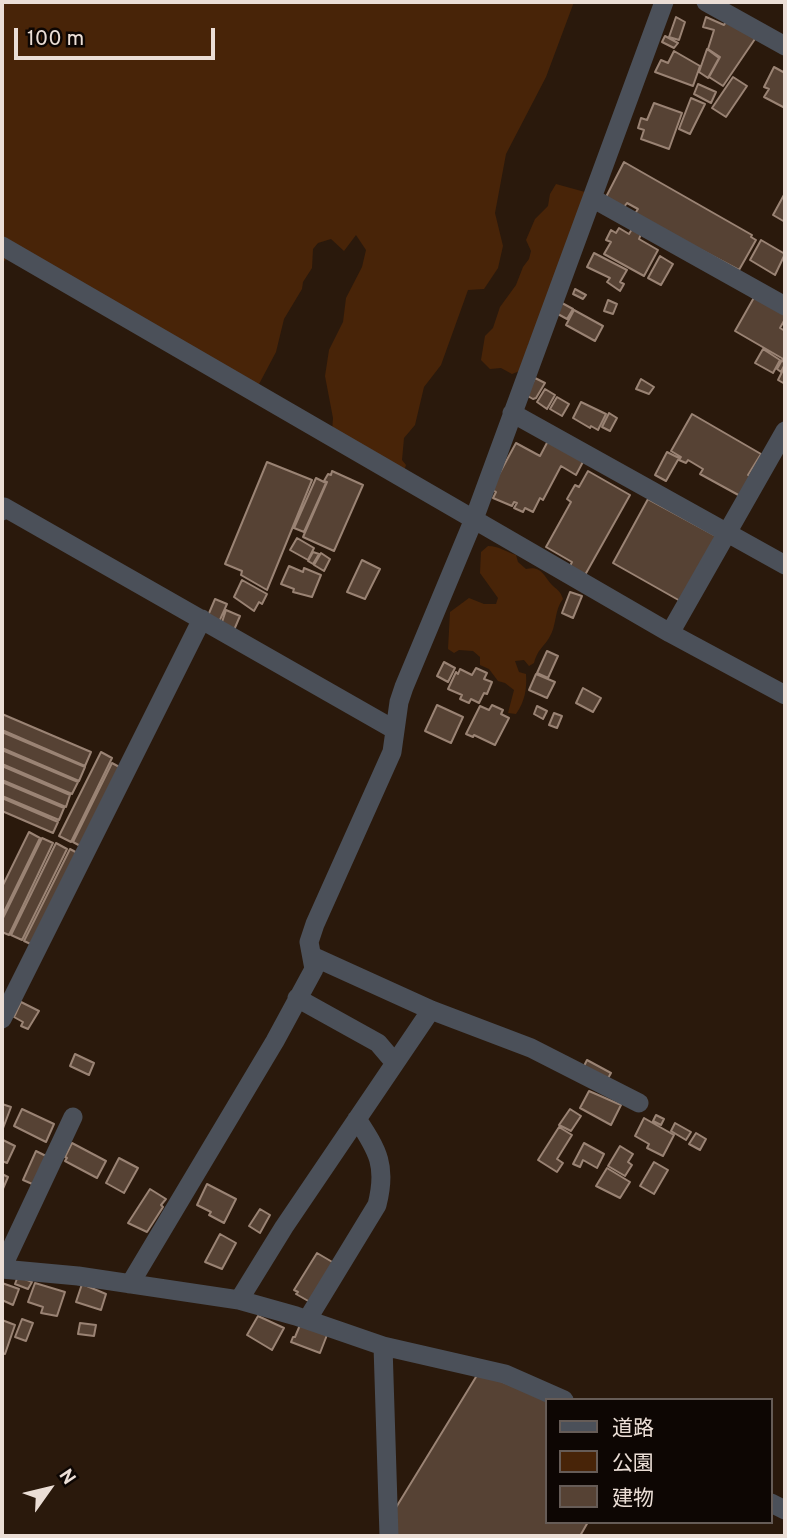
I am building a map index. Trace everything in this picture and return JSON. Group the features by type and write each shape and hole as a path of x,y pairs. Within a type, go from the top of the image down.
{"street":[{"path":"130,1284 275,1041 314,969 309,942 315,924 392,752 399,702 404,687 474,519 664,2"},
{"path":"706,2 785,46"},
{"path":"593,198 785,306"},
{"path":"2,246 670,633 785,695"},
{"path":"512,413 785,565"},
{"path":"670,633 785,431"},
{"path":"2,511 4,506 395,730"},
{"path":"2,1019 202,619"},
{"path":"312,956 431,1010 531,1048 639,1103"},
{"path":"297,998 378,1043 395,1063"},
{"path":"239,1300 284,1227 431,1010"},
{"path":"73,1117 2,1269 239,1300 383,1346 505,1374 559,1398"},
{"path":"307,1320 377,1205 380,1194 381,1164 378,1151 358,1119"},
{"path":"383,1346 388,1536"}],"green space":[{"path":"2,2 574,2 546,77 506,154 495,213 503,246 498,268 484,289 468,290 441,365 424,387 415,425 404,438 402,460 406,465 403,474 332,432 333,418 325,376 329,350 343,322 346,298 362,267 366,250 356,235 344,251 331,239 318,243 313,249 312,268 284,319 276,352 258,386 7,259 2,263"},
{"path":"556,184 585,192 539,331 528,344 531,350 525,369 512,374 501,368 490,369 481,360 485,336 493,328 500,307 516,285 529,259 531,251 526,240 535,219 548,206 550,194"},
{"path":"488,546 516,555 518,562 526,569 539,570 563,599 552,633 534,663 529,666 524,660 515,661 519,672 526,674 526,690 516,714 508,713 514,690 498,681 489,669 480,665 480,657 473,651 459,650 454,653 448,649 450,612 469,598 484,604 496,604 498,598 480,573 481,552"}],"building":[{"path":"676,17 685,22 679,40 669,37"},
{"path":"706,17 724,25 728,19 757,36 723,86 709,77 720,57 708,49 714,30 703,27"},
{"path":"665,36 678,43 674,48 662,42"},
{"path":"707,49 719,58 708,78 699,72"},
{"path":"674,51 700,66 693,86 655,72 661,60 668,63"},
{"path":"774,67 785,73 785,108 764,97 769,89 764,87"},
{"path":"733,77 747,86 726,117 712,108"},
{"path":"698,84 716,92 711,103 694,94"},
{"path":"691,98 705,104 690,134 679,129"},
{"path":"654,103 682,113 669,149 641,139 644,130 638,128 641,118 647,120"},
{"path":"624,162 752,235 756,240 739,270 634,215 638,209 627,203 624,207 606,197"},
{"path":"785,193 785,222 773,215"},
{"path":"619,228 629,234 632,229 641,234 639,239 658,250 644,276 604,254 611,242 606,240 611,230 616,233"},
{"path":"761,240 785,254 775,275 750,260"},
{"path":"594,253 627,270 620,282 624,284 620,291 607,282 610,278 587,267"},
{"path":"660,256 673,264 661,285 648,278"},
{"path":"575,289 586,295 583,299 573,294"},
{"path":"756,294 785,313 780,328 785,331 785,360 735,331"},
{"path":"608,300 617,304 613,314 604,311"},
{"path":"562,303 573,309 567,319 556,313"},
{"path":"574,310 603,326 595,341 566,325"},
{"path":"763,349 780,360 773,373 755,363"},
{"path":"782,360 785,364 781,372 777,369"},
{"path":"785,366 785,384 778,380"},
{"path":"535,378 545,383 533,399 526,395"},
{"path":"641,379 654,387 649,394 636,389"},
{"path":"545,389 555,395 547,409 537,402"},
{"path":"557,397 569,404 562,416 550,409"},
{"path":"581,402 606,414 598,430 573,418"},
{"path":"609,413 617,418 610,431 602,427"},
{"path":"692,414 761,454 748,475 753,478 742,497 700,474 703,469 688,460 686,463 679,460 681,457 671,451"},
{"path":"549,439 585,458 576,475 561,466 543,500 540,498 533,512 525,508 523,512 514,508 517,503 514,502 512,506 493,498 496,492 491,489 516,443 540,456"},
{"path":"667,452 679,458 666,481 655,475"},
{"path":"267,462 312,480 267,590 241,575 242,571 225,564"},
{"path":"332,471 363,485 334,551 303,537 327,482 324,481"},
{"path":"588,471 630,495 585,575 570,566 572,562 546,547 571,502 567,499 575,485 579,487"},
{"path":"316,478 326,483 304,532 294,528"},
{"path":"648,499 718,537 682,602 613,563"},
{"path":"297,538 314,548 308,560 290,550"},
{"path":"313,552 319,554 313,564 308,561"},
{"path":"321,553 330,559 324,571 314,565"},
{"path":"362,560 380,569 365,599 347,592"},
{"path":"289,566 303,572 304,568 321,575 312,597 293,592 294,589 281,584"},
{"path":"242,580 267,594 262,604 259,602 254,611 234,597"},
{"path":"570,592 582,596 573,618 562,613"},
{"path":"215,599 227,604 219,622 207,618"},
{"path":"226,610 240,616 234,630 221,625"},
{"path":"547,651 558,656 548,678 537,673"},
{"path":"444,662 455,668 448,682 437,676"},
{"path":"476,668 487,673 484,679 492,682 479,703 471,699 469,703 460,699 462,695 448,689 460,669 472,675"},
{"path":"536,674 555,682 547,698 529,690"},
{"path":"583,688 601,698 593,712 576,703"},
{"path":"437,705 463,717 451,743 425,731"},
{"path":"492,705 503,710 501,714 509,718 495,745 466,734 480,706 489,710"},
{"path":"537,706 547,711 543,719 534,714"},
{"path":"554,713 562,716 557,728 549,725"},
{"path":"2,714 91,752 85,766 2,730"},
{"path":"2,732 85,767 79,781 2,748"},
{"path":"2,750 78,782 72,794 2,764"},
{"path":"101,752 112,758 71,842 59,836"},
{"path":"112,763 123,769 84,848 73,842"},
{"path":"2,766 70,795 66,807 2,780"},
{"path":"2,782 64,808 59,820 2,796"},
{"path":"2,798 58,822 53,833 2,811"},
{"path":"29,832 40,838 2,916 2,887"},
{"path":"42,838 53,843 9,935 2,932 2,920"},
{"path":"56,843 67,849 22,940 11,935"},
{"path":"70,849 81,855 35,946 24,941"},
{"path":"21,1002 39,1011 28,1029 21,1026 23,1022 14,1017"},
{"path":"75,1054 94,1063 89,1075 70,1066"},
{"path":"587,1060 611,1073 607,1080 583,1068"},
{"path":"589,1091 621,1105 611,1125 580,1108"},
{"path":"2,1104 11,1107 2,1131"},
{"path":"22,1109 54,1124 46,1142 14,1126"},
{"path":"570,1109 581,1116 571,1131 559,1125"},
{"path":"656,1115 664,1119 661,1125 653,1121"},
{"path":"644,1118 674,1135 663,1156 647,1148 649,1144 635,1136"},
{"path":"675,1123 691,1132 686,1140 671,1131"},
{"path":"559,1127 572,1135 557,1159 563,1163 557,1172 538,1160"},
{"path":"696,1133 706,1139 700,1150 689,1144"},
{"path":"3,1140 15,1146 7,1163 2,1161"},
{"path":"72,1143 106,1161 97,1178 65,1161"},
{"path":"584,1143 604,1154 597,1168 583,1160 580,1167 573,1164"},
{"path":"620,1146 633,1154 628,1162 632,1165 625,1176 608,1166"},
{"path":"36,1151 50,1158 37,1186 23,1180"},
{"path":"119,1158 138,1168 124,1193 106,1183"},
{"path":"654,1162 668,1170 654,1194 640,1186"},
{"path":"607,1168 630,1182 620,1198 596,1186"},
{"path":"2,1174 8,1177 2,1191"},
{"path":"207,1184 236,1199 224,1223 197,1205"},
{"path":"150,1189 166,1199 147,1232 128,1223"},
{"path":"260,1209 270,1215 260,1233 249,1226"},
{"path":"220,1234 236,1243 222,1269 205,1262"},
{"path":"317,1253 334,1263 310,1302 294,1290"},
{"path":"18,1276 32,1282 28,1289 15,1284"},
{"path":"2,1283 19,1289 13,1305 2,1300"},
{"path":"35,1283 65,1292 57,1316 41,1313 43,1307 28,1302"},
{"path":"82,1284 106,1294 101,1310 76,1302"},
{"path":"258,1316 284,1328 272,1350 247,1335"},
{"path":"22,1319 33,1323 26,1341 15,1337"},
{"path":"2,1320 15,1325 5,1354 2,1353"},
{"path":"80,1323 96,1325 94,1336 78,1334"},
{"path":"300,1325 327,1335 320,1353 291,1342"},
{"path":"479,1372 546,1400 546,1524 587,1524 580,1536 393,1536 392,1514"}]}
